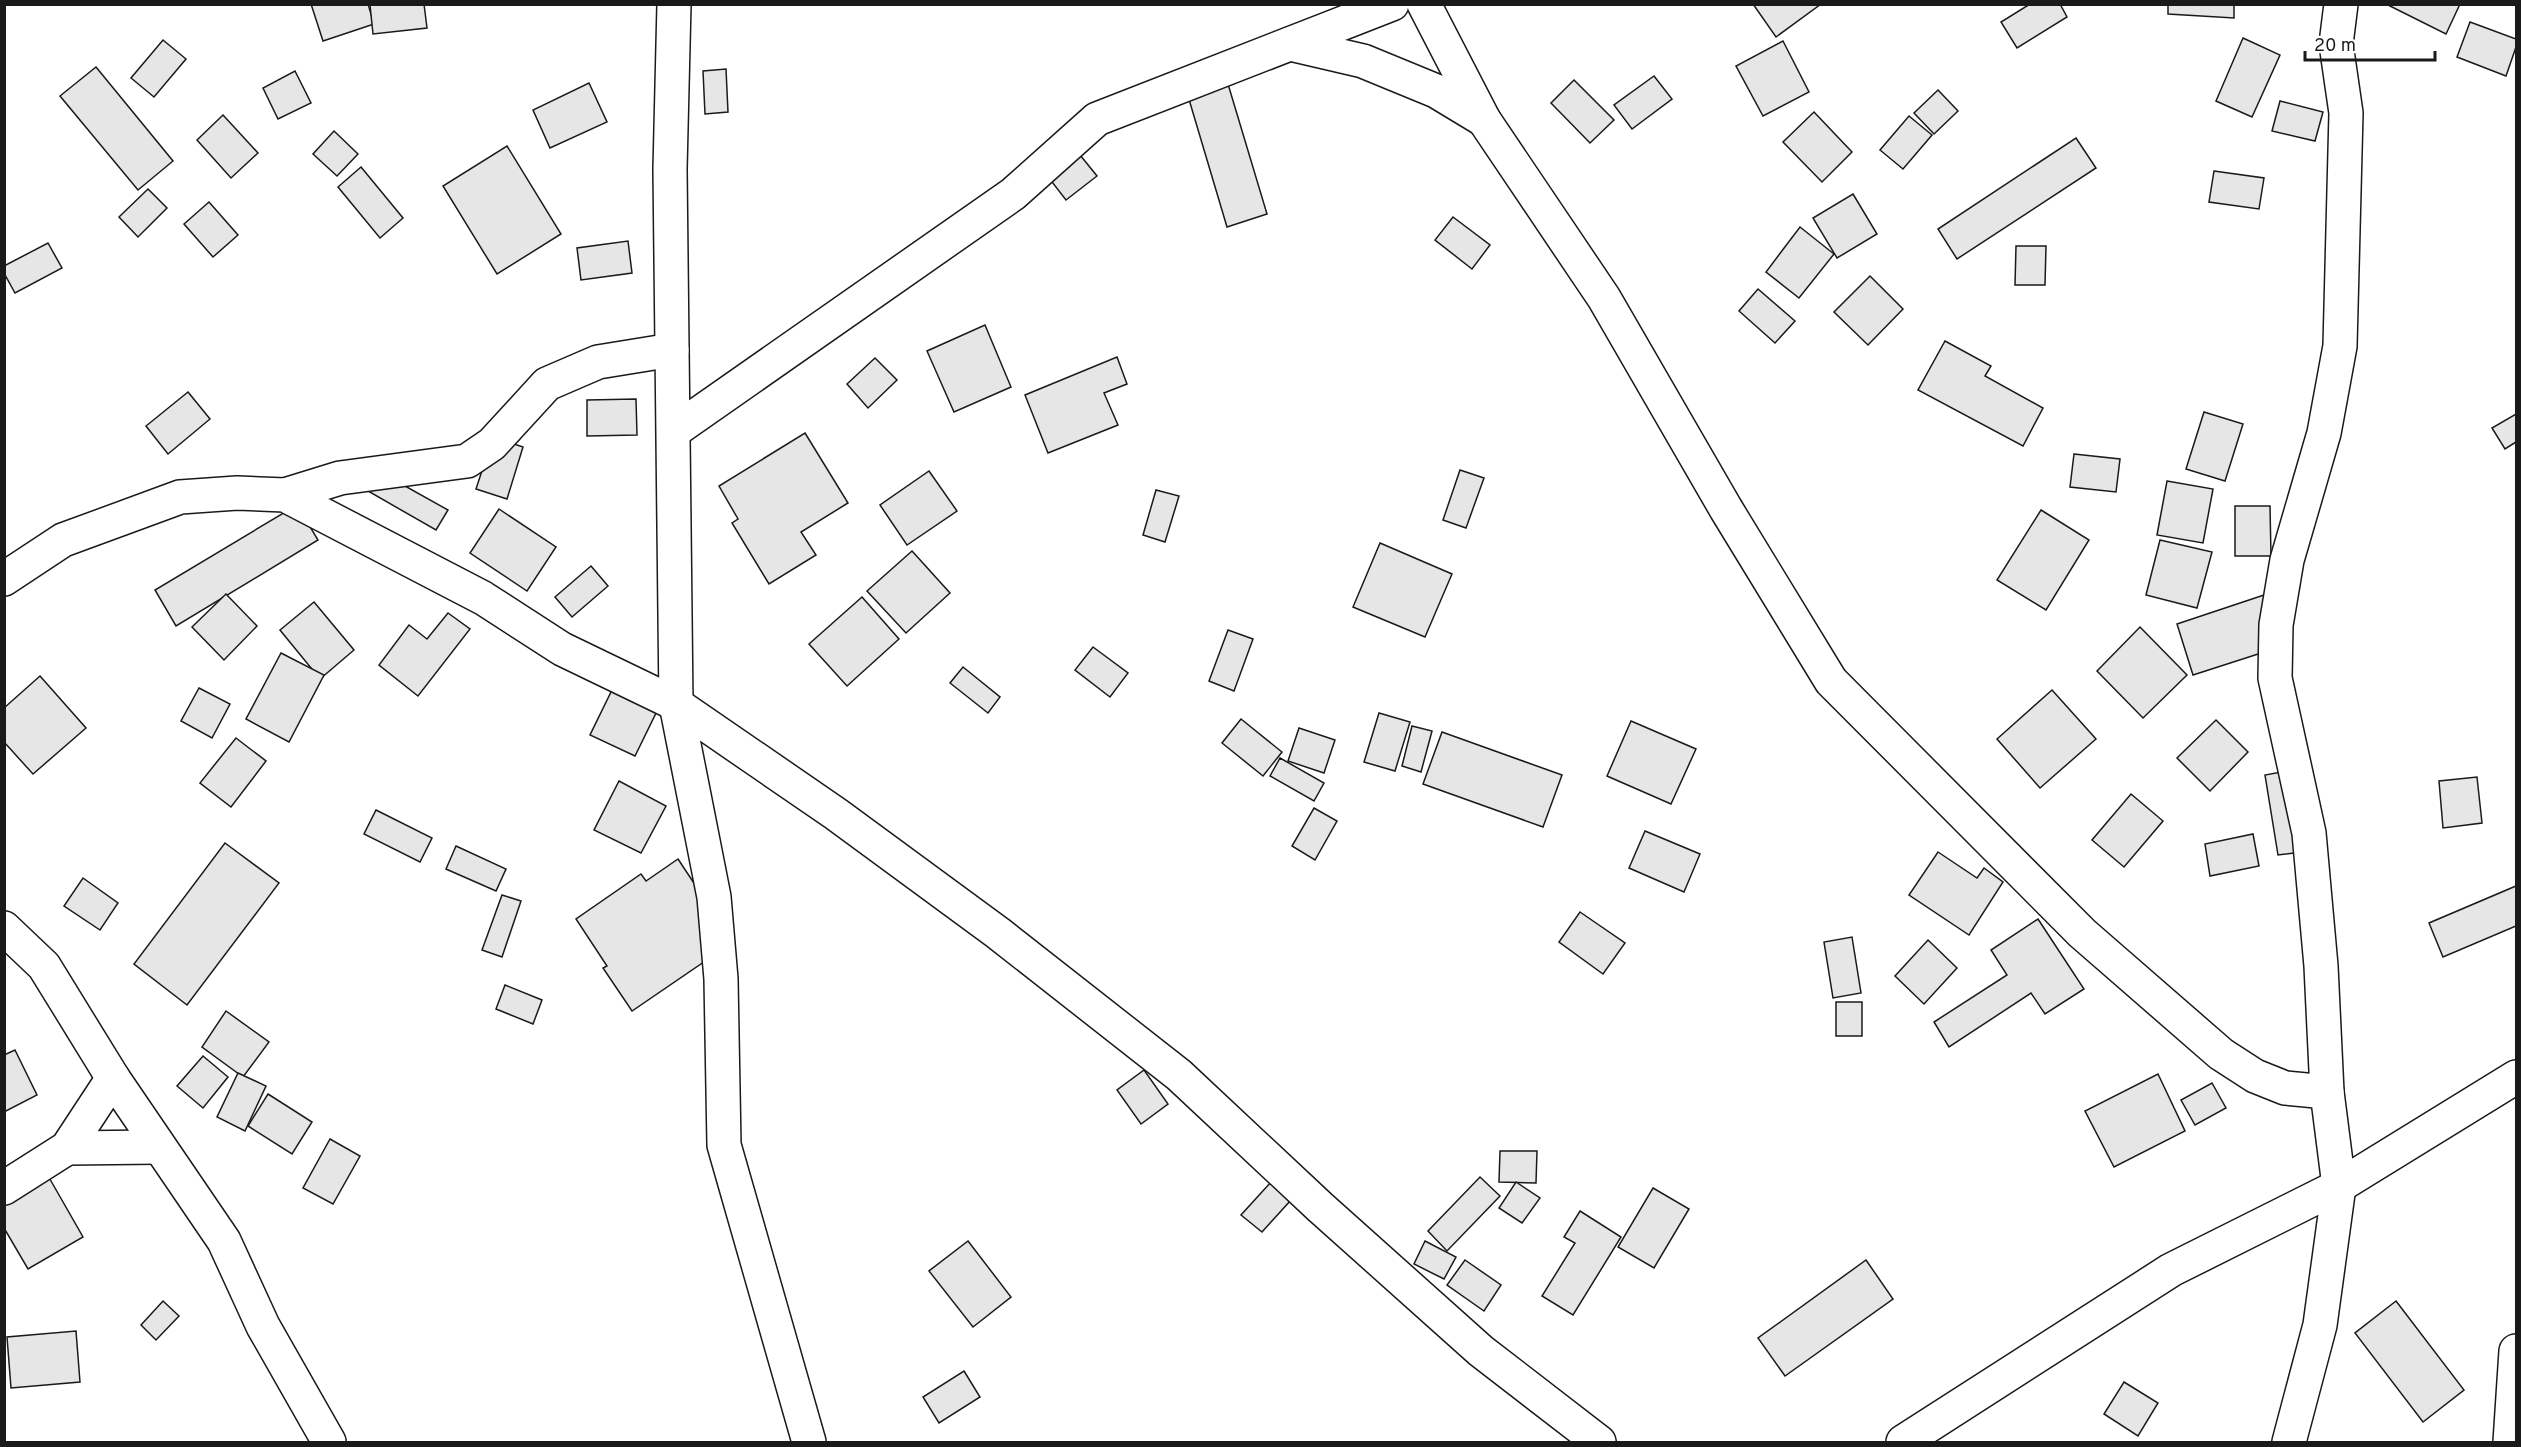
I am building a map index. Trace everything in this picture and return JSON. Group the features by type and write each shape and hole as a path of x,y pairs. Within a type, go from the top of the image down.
{"street":[{"path":"674,4 670,169 674,431 673,599 676,704 714,897 721,979 724,1145 808,1443"},
{"path":"674,431 1013,194 1096,119 1392,4"},
{"path":"1424,4 1484,120 1604,298 1726,509 1831,681 2082,933 2221,1054 2255,1076 2284,1088 2328,1092"},
{"path":"2289,1443 2320,1325 2339,1186 2328,1092 2321,966 2309,833 2275,678 2276,625 2287,560 2324,433 2340,346 2346,113 2336,44 2341,4"},
{"path":"1290,44 1364,61 1436,91 1484,120"},
{"path":"4,579 63,540 180,497 237,493 285,495 340,478 467,461 492,444 547,384 598,362 672,350"},
{"path":"285,495 483,598 562,649 676,704 836,814 988,926 1179,1075 1320,1207 1481,1351 1599,1443"},
{"path":"4,928 44,966 112,1078 224,1241 263,1326 329,1443"},
{"path":"1904,1443 2171,1270 2339,1186 2517,1077"},
{"path":"4,1188 67,1148 112,1078"},
{"path":"67,1148 159,1147"},
{"path":"2510,1443 2517,1351"}],"building":[{"path":"311,4 368,4 374,24 323,41"},
{"path":"424,4 427,28 373,34 370,5"},
{"path":"1753,4 1821,4 1776,37"},
{"path":"2030,4 2060,4 2067,17 2017,48 2001,22"},
{"path":"2168,4 2234,4 2234,18 2168,14"},
{"path":"2386,4 2460,4 2446,34"},
{"path":"2470,22 2516,39 2516,47 2506,76 2457,57"},
{"path":"2243,38 2280,55 2252,117 2216,101"},
{"path":"163,40 186,59 154,97 131,78"},
{"path":"1783,41 1809,92 1763,116 1736,66"},
{"path":"96,67 173,161 138,190 60,96"},
{"path":"726,69 728,112 705,114 703,71"},
{"path":"295,71 311,103 278,119 263,88"},
{"path":"1654,76 1672,99 1632,129 1614,105"},
{"path":"1574,80 1614,120 1590,143 1551,103"},
{"path":"589,83 607,122 550,148 533,110"},
{"path":"1228,84 1267,214 1227,227 1188,96"},
{"path":"1938,90 1958,111 1934,134 1914,113"},
{"path":"2280,101 2323,112 2315,141 2272,131"},
{"path":"1814,112 1852,152 1822,182 1783,142"},
{"path":"223,115 258,153 231,178 197,140"},
{"path":"1909,116 1932,135 1903,169 1880,150"},
{"path":"334,131 358,154 337,176 313,154"},
{"path":"2076,138 2096,168 1957,259 1938,229"},
{"path":"507,146 561,234 497,274 443,186"},
{"path":"1076,150 1097,176 1066,200 1045,173"},
{"path":"361,167 403,218 380,238 338,187"},
{"path":"2214,171 2264,178 2259,209 2209,202"},
{"path":"148,189 167,208 138,237 119,217"},
{"path":"1853,194 1877,234 1837,258 1813,218"},
{"path":"209,202 238,235 213,257 184,224"},
{"path":"1453,217 1490,245 1472,269 1435,240"},
{"path":"1800,227 1834,254 1799,298 1766,272"},
{"path":"628,241 632,273 581,280 577,248"},
{"path":"48,243 62,268 15,293 4,273 4,266"},
{"path":"2016,246 2046,246 2045,285 2015,285"},
{"path":"1870,276 1903,309 1868,345 1834,312"},
{"path":"1758,289 1795,321 1775,343 1739,311"},
{"path":"985,325 1011,387 954,412 927,351"},
{"path":"1945,341 1991,366 1985,376 2043,408 2023,446 1918,390"},
{"path":"1117,357 1127,384 1104,393 1118,425 1048,453 1025,395"},
{"path":"875,358 897,380 868,408 847,384"},
{"path":"188,392 210,419 168,454 146,426"},
{"path":"636,399 637,435 587,436 587,400"},
{"path":"2204,412 2243,424 2225,481 2186,469"},
{"path":"2516,414 2516,442 2505,449 2492,428"},
{"path":"805,433 848,503 801,532 816,555 769,584 732,523 738,519 719,486"},
{"path":"493,437 523,447 507,499 476,489"},
{"path":"2074,454 2120,459 2116,492 2070,487"},
{"path":"1460,470 1484,478 1466,528 1443,520"},
{"path":"929,471 957,511 907,545 880,505"},
{"path":"380,472 448,510 436,530 368,491"},
{"path":"2167,481 2213,489 2203,543 2157,535"},
{"path":"1156,490 1179,496 1165,542 1143,535"},
{"path":"297,505 318,540 176,626 155,590"},
{"path":"2235,506 2270,506 2271,556 2235,556"},
{"path":"499,509 556,547 527,591 470,553"},
{"path":"2041,510 2089,540 2046,610 1997,580"},
{"path":"2160,540 2212,552 2197,608 2146,595"},
{"path":"1380,543 1452,574 1425,637 1353,607"},
{"path":"912,551 950,593 906,633 867,591"},
{"path":"591,566 608,586 572,617 555,597"},
{"path":"226,594 257,626 224,660 192,627"},
{"path":"2267,594 2283,646 2193,675 2177,624"},
{"path":"862,597 899,639 847,686 809,644"},
{"path":"314,602 354,650 320,679 280,630"},
{"path":"448,613 470,629 418,696 379,665 409,625 427,639"},
{"path":"2140,627 2187,675 2143,718 2097,671"},
{"path":"1228,630 1253,639 1234,691 1209,681"},
{"path":"1093,647 1128,673 1110,697 1075,670"},
{"path":"281,653 324,675 289,742 246,719"},
{"path":"963,667 1000,697 988,713 950,683"},
{"path":"40,676 86,728 33,774 4,742 4,708"},
{"path":"199,688 230,704 212,738 181,721"},
{"path":"612,690 657,711 635,756 590,735"},
{"path":"2052,690 2096,739 2040,788 1997,739"},
{"path":"1379,713 1410,722 1395,771 1364,762"},
{"path":"1241,719 1282,752 1263,776 1222,743"},
{"path":"2216,720 2248,752 2210,791 2177,758"},
{"path":"1631,721 1696,749 1671,804 1607,776"},
{"path":"1412,726 1432,731 1421,772 1402,766"},
{"path":"1299,728 1335,740 1324,773 1288,761"},
{"path":"1442,732 1562,775 1543,827 1423,784"},
{"path":"236,738 266,761 231,807 200,783"},
{"path":"1280,758 1324,783 1314,801 1270,776"},
{"path":"2298,769 2310,851 2278,855 2265,775"},
{"path":"2477,777 2482,823 2443,828 2439,781"},
{"path":"619,781 666,806 641,853 594,830"},
{"path":"2131,794 2163,821 2124,867 2092,840"},
{"path":"1314,808 1337,821 1315,860 1292,846"},
{"path":"376,810 432,838 420,862 364,834"},
{"path":"1645,831 1700,854 1684,892 1629,868"},
{"path":"2253,834 2259,866 2210,876 2205,844"},
{"path":"225,843 279,883 187,1005 134,964"},
{"path":"456,846 506,869 496,891 446,869"},
{"path":"1938,852 1977,878 1984,868 2003,882 1969,935 1909,895"},
{"path":"678,859 733,942 632,1011 603,968 607,966 576,919 641,874 646,881"},
{"path":"83,878 118,903 100,930 64,906"},
{"path":"2516,886 2516,926 2443,957 2429,923"},
{"path":"502,895 521,901 502,957 482,950"},
{"path":"1580,912 1625,943 1603,974 1559,942"},
{"path":"2038,919 2084,989 2045,1014 2031,993 1949,1047 1934,1022 2007,975 1991,950"},
{"path":"1852,937 1861,993 1833,998 1824,942"},
{"path":"1928,940 1957,968 1924,1004 1895,976"},
{"path":"505,985 542,1000 533,1024 496,1009"},
{"path":"1836,1002 1862,1002 1862,1036 1836,1036"},
{"path":"226,1011 269,1042 243,1077 202,1047"},
{"path":"15,1050 37,1095 4,1112 4,1055"},
{"path":"203,1056 228,1077 203,1108 177,1086"},
{"path":"1144,1070 1168,1104 1141,1124 1117,1090"},
{"path":"238,1073 266,1086 245,1131 217,1117"},
{"path":"2158,1074 2185,1131 2114,1167 2085,1111"},
{"path":"2212,1083 2226,1108 2195,1125 2181,1100"},
{"path":"268,1094 312,1122 292,1154 248,1126"},
{"path":"330,1139 360,1156 333,1204 303,1188"},
{"path":"1500,1151 1537,1151 1536,1183 1499,1182"},
{"path":"43,1167 83,1237 28,1269 4,1228 4,1189"},
{"path":"1480,1177 1500,1196 1447,1251 1428,1231"},
{"path":"1271,1182 1291,1200 1262,1232 1241,1215"},
{"path":"1516,1182 1540,1198 1522,1223 1499,1208"},
{"path":"1653,1188 1689,1209 1654,1268 1618,1247"},
{"path":"1580,1211 1621,1237 1573,1315 1542,1296 1575,1243 1564,1237"},
{"path":"968,1241 1011,1297 973,1327 929,1271"},
{"path":"1425,1241 1456,1257 1444,1279 1414,1264"},
{"path":"1465,1260 1501,1285 1484,1311 1447,1285"},
{"path":"1866,1260 1893,1299 1785,1376 1758,1338"},
{"path":"163,1301 179,1316 156,1340 141,1325"},
{"path":"2396,1301 2464,1390 2423,1422 2355,1333"},
{"path":"76,1331 80,1382 11,1388 7,1337"},
{"path":"964,1371 980,1397 939,1423 923,1397"},
{"path":"2124,1382 2158,1403 2138,1436 2104,1414"}]}
